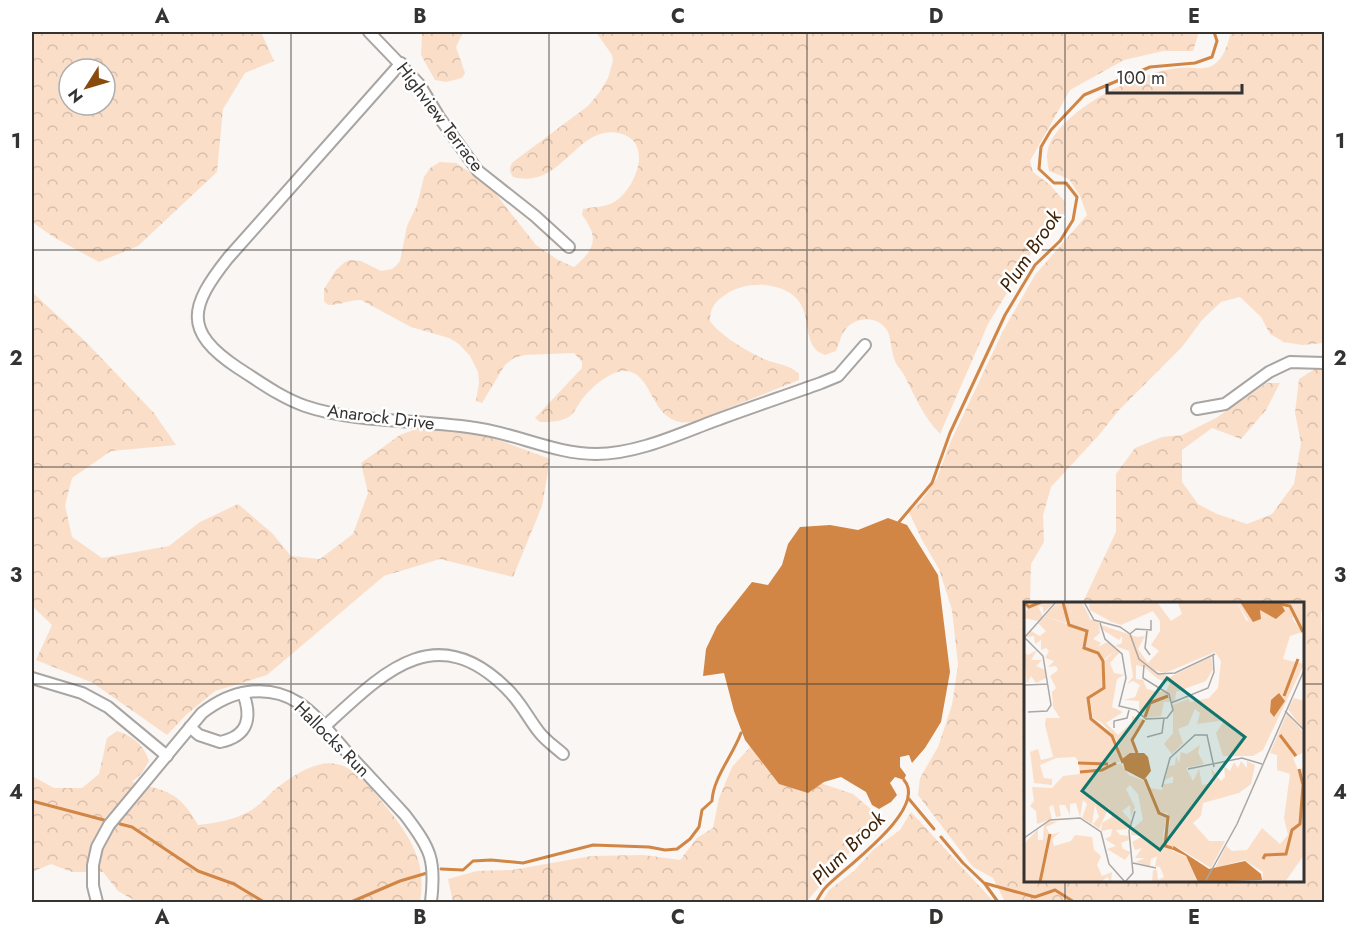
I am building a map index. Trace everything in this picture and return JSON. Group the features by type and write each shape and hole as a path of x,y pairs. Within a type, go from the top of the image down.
{"street":[{"name":"Highview Terrace","path":"369,32 419,84 478,171 535,216 569,247"},
{"name":"Anarock Drive","path":"401,63 228,258 211,279 200,299 197,323 210,345 272,391 305,406 347,415 481,429 564,449 596,454 629,449 665,439 821,383 838,376 865,345"},
{"path":"1197,409 1225,404 1269,372 1290,362 1324,363"},
{"path":"324,727 387,672 414,658 443,656 460,658 492,675 515,698 545,739 563,754"},
{"path":"32,678 82,693 108,707 166,756"},
{"name":"Hallocks Run","path":"97,903 93,886 93,865 97,847 109,825 210,707 243,693 265,690 285,695 299,702 405,815 424,842 434,868 431,903"},
{"path":"190,728 213,741 226,741 237,735 249,717 243,693"}],"green space":[{"path":"32,32 261,32 274,61 245,73 223,109 217,172 138,246 99,262 55,238 32,222"},
{"path":"422,32 463,32 456,47 465,73 462,78 446,82 435,80 421,55"},
{"path":"596,32 1199,32 1193,51 1163,51 1124,60 1070,90 1030,161 1033,172 1050,185 1065,202 1064,213 1059,222 1033,250 988,324 940,434 925,414 896,363 888,332 884,327 874,320 855,322 844,332 836,351 825,355 815,349 810,340 803,308 796,298 784,290 765,285 744,287 729,292 713,306 710,321 721,333 746,350 792,369 799,374 799,380 694,422 678,422 667,416 655,402 641,378 634,373 620,371 597,384 567,418 540,422 535,418 582,368 582,362 574,353 524,355 514,358 505,365 482,403 476,401 478,372 470,356 459,344 449,338 411,327 361,300 328,305 324,301 324,289 336,270 345,262 361,261 381,271 396,266 400,261 407,226 417,205 424,177 430,168 440,162 456,163 488,184 536,245 558,260 574,267 587,254 593,242 591,230 582,215 583,209 611,204 622,196 635,176 639,154 636,145 629,137 618,133 603,133 591,138 557,167 544,174 530,179 513,177 510,169 513,162 588,106 599,93 608,78 613,61 612,55"},
{"path":"1231,32 1324,32 1324,343 1302,345 1284,342 1270,334 1261,317 1240,297 1221,302 1202,320 1182,347 1119,410 1051,487 1043,515 1044,542 1031,564 1030,602 1024,602 1024,883 1305,883 1305,602 1083,602 1116,532 1116,474 1135,448 1162,437 1182,435 1216,418 1267,383 1280,383 1266,410 1241,439 1212,428 1182,450 1182,482 1198,504 1217,514 1247,524 1272,514 1294,484 1301,443 1295,413 1299,379 1315,369 1324,370 1324,607 1321,613 1324,641 1324,902 1005,902 993,878 973,867 918,795 920,778 938,747 952,705 958,665 952,610 939,569 909,512 921,501 937,478 950,443 1003,331 1035,275 1087,215 1080,196 1069,179 1049,171 1048,149 1059,129 1072,116 1106,93 1144,76 1162,71 1209,67 1223,55"},
{"path":"32,292 85,341 154,413 176,445 111,451 72,478 65,505 72,537 102,558 169,546 200,522 238,504 272,533 291,556 320,559 353,534 368,493 361,463 400,435 421,427 485,435 550,459 542,506 513,577 440,559 384,576 267,675 215,691 186,715 167,735 93,683 36,660 52,625 32,606"},
{"path":"117,731 137,742 149,761 142,773 132,782 171,794 184,805 198,825 225,821 250,811 278,787 315,766 329,763 354,772 392,814 412,845 420,866 420,902 137,902 118,891 103,872 72,872 51,864 32,872 32,776 54,788 82,788 99,774 107,738"},
{"path":"751,746 817,782 853,794 880,817 806,902 453,902 448,879 477,871 512,870 591,856 644,855 680,860 697,838 713,828 719,798 732,767"},
{"path":"911,812 994,902 822,902 829,890 854,871 874,849 900,830"}],"shaded area":[{"path":"888,518 907,525 938,575 950,672 941,722 925,748 912,763 909,755 900,757 900,767 906,775 904,780 895,777 890,783 897,795 891,802 879,809 872,805 866,792 841,777 824,782 808,793 779,784 745,740 734,711 724,673 703,676 706,649 717,626 752,582 768,585 782,565 788,544 800,527 830,525 858,530"}],"waterway":[{"name":"Plum Brook","path":"899,522 932,483 950,433 1005,315 1035,265 1060,241 1073,220 1077,197 1066,183 1054,183 1039,169 1041,147 1051,130 1084,95 1150,67 1195,63 1212,57 1217,41 1214,32"},
{"path":"441,869 463,870 473,861 523,863 593,845 677,849 690,839 699,827 702,810 712,801 716,784 741,733"},
{"name":"Plum Brook","path":"816,902 826,887 895,822 905,806 909,792 904,780"},
{"path":"909,799 934,829"},
{"path":"32,801 104,820"},
{"path":"120,824 132,827 198,871 234,884 264,902"},
{"path":"941,837 984,883 1035,897 1055,890 1074,902"},
{"path":"351,902 400,881 427,873"},
{"path":"985,884 998,902"}]}
